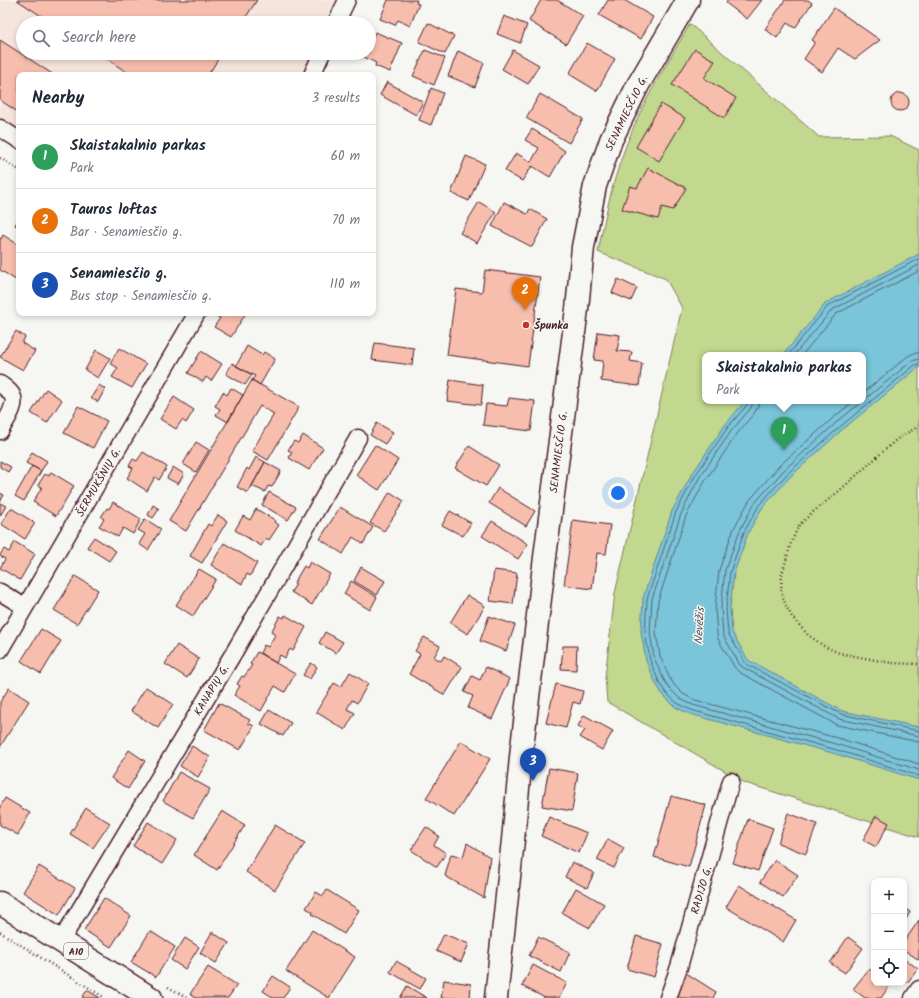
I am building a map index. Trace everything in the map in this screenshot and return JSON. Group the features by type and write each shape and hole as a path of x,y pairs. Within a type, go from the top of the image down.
{"main road":[{"name":"SENAMIESČIO G.","path":"496,998 522,747 577,309 583,247 595,186 611,140 638,85 688,0"},
{"name":"A10","path":"0,903 151,998"}],"street":[{"path":"339,16 347,0"},
{"path":"313,72 319,60"},
{"path":"0,128 16,138"},
{"name":"ŠERMUKŠNIŲ G.","path":"0,650 195,316"},
{"path":"0,384 13,396 14,404 0,431"},
{"name":"KANAPIŲ G.","path":"61,941 232,654 358,438"},
{"path":"0,592 25,608"},
{"name":"RADIJO G.","path":"668,998 679,967 731,781"},
{"path":"913,998 919,989"}],"path":[{"path":"0,158 16,168"},
{"path":"919,426 896,439 799,525 791,543 782,574 781,589 785,604 792,617 808,635 824,646 840,653 891,663 919,664"},
{"path":"0,932 105,998"}],"shaded area":[{"path":"0,0 347,0 339,16 16,16 16,60 319,60 313,72 16,72 16,138 0,128"}],"green space":[{"path":"690,24 819,137 890,136 919,150 919,837 745,783 607,702 605,677 615,593 682,308 666,279 598,252 604,221 626,146 638,117"}],"water":[{"name":"Nevėžis","path":"919,254 919,367 843,429 790,477 762,508 748,533 734,573 730,608 732,632 748,660 842,711 919,727 919,780 836,754 690,714 675,707 663,695 656,684 646,661 641,632 643,598 672,511 692,474 725,425 742,404 866,404 866,352 785,352 826,303"}],"building":[{"path":"17,0 257,0 247,16 41,16"},
{"path":"388,0 417,0 416,3 419,4 410,26 398,20 395,25 380,19"},
{"path":"541,0 557,0 583,16 566,44 529,21"},
{"path":"608,0 624,0 653,17 641,39 599,15"},
{"path":"728,0 762,0 747,19 726,3"},
{"path":"785,0 808,0 812,3 795,28 787,23 777,38 765,29"},
{"path":"834,8 880,40 855,59 838,48 822,72 804,59 815,42 812,40"},
{"path":"504,16 527,25 520,43 497,34"},
{"path":"428,23 454,36 445,54 419,42"},
{"path":"376,32 402,43 390,72 375,66 376,63 370,60 376,60"},
{"path":"0,40 16,50 16,60 31,60 49,72 16,72 16,111 0,100"},
{"path":"587,43 615,59 597,91 569,74"},
{"path":"695,49 715,61 704,78 736,98 724,118 672,85"},
{"path":"425,50 445,58 434,85 413,76"},
{"path":"513,50 539,65 528,84 502,69"},
{"path":"458,51 484,63 475,87 448,76"},
{"path":"108,60 218,60 210,72 126,72"},
{"path":"387,82 423,102 416,115 380,95"},
{"path":"431,88 443,93 431,125 419,120"},
{"path":"896,93 904,93 909,98 907,109 904,111 896,111 891,106 891,98"},
{"path":"540,94 583,119 569,143 526,118"},
{"path":"661,104 685,118 659,161 636,147"},
{"path":"532,129 565,151 550,177 532,166 522,181 505,171 516,153 531,162 539,148 525,140"},
{"path":"466,156 485,164 469,201 451,193"},
{"path":"648,168 686,188 673,210 662,207 658,219 622,209 630,186 637,188"},
{"path":"479,202 496,212 477,243 460,233"},
{"path":"504,202 527,214 530,209 547,219 532,247 492,226"},
{"path":"3,235 16,243 16,280 0,270 0,238 1,239"},
{"path":"485,270 540,277 528,366 447,355 456,289 482,292"},
{"path":"618,279 637,288 631,301 612,293"},
{"path":"216,316 244,316 231,337 214,327 220,318"},
{"path":"16,331 25,337 22,343 35,351 23,370 0,357"},
{"path":"598,332 620,335 617,351 632,352 630,361 642,363 639,386 601,381 603,361 594,360"},
{"path":"375,343 414,348 412,365 372,360"},
{"path":"247,346 262,355 264,352 275,359 260,385 252,380 255,376 236,366"},
{"path":"119,348 146,364 132,388 112,377 118,368 110,363"},
{"path":"96,350 110,358 98,378 85,370"},
{"path":"201,351 222,364 211,381 206,377 203,382 188,373"},
{"path":"232,363 252,375 245,385 226,374"},
{"path":"252,380 299,407 268,460 252,451 274,414 260,406 186,531 169,521"},
{"path":"450,380 483,385 481,405 447,401"},
{"path":"99,385 105,389 98,402 91,398"},
{"path":"231,388 243,395 228,422 216,415 220,409 215,406 223,392 227,395"},
{"path":"46,389 62,400 47,423 31,413"},
{"path":"174,397 194,410 186,423 182,420 176,429 160,419"},
{"path":"509,398 535,401 531,431 483,425 486,404 507,406"},
{"path":"78,406 107,421 93,448 64,433"},
{"path":"377,423 393,432 385,444 370,435"},
{"path":"303,435 323,448 309,470 289,458 292,452 288,450 294,441 298,443"},
{"path":"196,442 209,450 196,472 183,464"},
{"path":"375,445 398,460 379,490 356,475"},
{"path":"469,446 499,465 486,486 455,468"},
{"path":"32,452 47,461 41,471 26,463"},
{"path":"143,452 167,467 159,480 155,477 147,491 127,478 133,468 129,466 133,459 137,461"},
{"path":"256,457 265,462 248,493 237,487 247,468 249,470"},
{"path":"0,461 11,467 8,472 0,467"},
{"path":"265,462 281,471 272,487 268,486 265,492 252,486"},
{"path":"32,466 41,471 24,501 15,496"},
{"path":"173,467 184,474 178,484 167,478"},
{"path":"51,472 74,486 56,516 33,502 42,487 38,485 45,474 49,476"},
{"path":"498,488 535,511 526,526 489,503"},
{"path":"269,492 296,507 288,520 262,505"},
{"path":"390,492 404,501 384,531 370,523"},
{"path":"0,493 4,495 0,502"},
{"path":"113,502 141,519 133,534 123,528 118,537 99,526 104,519 101,517 107,508 109,509"},
{"path":"0,503 6,506 0,516"},
{"path":"153,505 159,509 153,518 148,515"},
{"path":"340,507 373,527 363,544 353,537 343,554 320,539"},
{"path":"11,508 35,523 25,539 1,524"},
{"path":"256,509 275,520 274,522 279,525 269,540 266,538 261,546 235,530 243,516 250,520"},
{"path":"450,511 471,523 463,536 442,525"},
{"path":"218,515 227,521 202,563 190,556 208,524 211,526"},
{"path":"145,519 161,529 148,550 139,544 145,534 138,530"},
{"path":"573,520 610,525 606,554 597,553 592,589 564,585"},
{"path":"492,521 528,544 518,559 482,536"},
{"path":"94,537 116,551 109,561 87,547"},
{"path":"15,542 35,554 20,580 0,568 5,559 0,555 4,549 9,552"},
{"path":"224,543 257,563 250,576 247,574 242,584 211,565"},
{"path":"310,562 330,574 312,605 291,592 296,584 294,583 304,566 307,568"},
{"path":"361,567 385,581 377,595 354,581"},
{"path":"199,569 216,579 193,616 176,605"},
{"path":"494,570 517,573 513,604 490,601"},
{"path":"75,576 98,590 77,624 54,610"},
{"path":"351,581 377,597 370,610 344,594"},
{"path":"467,595 485,606 468,634 450,623"},
{"path":"285,615 306,627 293,651 290,649 285,658 280,655 276,663 260,653 264,645 268,647 275,635 271,632 280,616 284,618"},
{"path":"489,616 515,625 506,651 480,641"},
{"path":"41,629 61,641 41,674 21,661"},
{"path":"325,632 343,642 336,653 319,643"},
{"path":"424,637 440,646 434,657 441,661 444,656 462,667 445,695 409,674 420,654 415,651"},
{"path":"177,645 199,659 187,678 165,664"},
{"path":"563,646 577,646 576,670 561,669"},
{"path":"257,652 295,674 285,692 275,686 261,711 234,695 240,686 237,684 252,665 250,664"},
{"path":"311,663 317,667 310,679 303,675"},
{"path":"486,667 510,679 492,719 468,708 473,696 464,692 472,676 480,680"},
{"path":"350,672 368,684 357,703 352,700 347,709 355,713 345,730 316,712 334,683 341,687"},
{"path":"556,684 583,691 580,704 573,702 566,728 546,723"},
{"path":"146,687 173,704 158,728 131,711"},
{"path":"9,688 29,701 0,747 0,702"},
{"path":"219,703 250,720 248,723 254,726 240,750 204,730"},
{"path":"269,710 291,723 283,736 261,724"},
{"path":"584,715 613,731 602,750 580,737 585,730 578,726"},
{"path":"461,741 490,759 454,816 426,798"},
{"path":"192,746 210,757 198,777 180,766"},
{"path":"129,750 145,761 128,789 111,778"},
{"path":"549,768 578,773 572,811 542,806"},
{"path":"179,772 210,789 193,818 163,801"},
{"path":"671,796 706,805 689,867 654,857"},
{"path":"5,798 30,813 18,835 0,825 0,807"},
{"path":"86,808 110,823 93,848 70,834"},
{"path":"222,811 245,825 217,870 194,855"},
{"path":"788,813 817,824 806,854 778,843"},
{"path":"876,816 889,823 876,847 863,840"},
{"path":"549,817 587,833 579,853 541,836"},
{"path":"748,819 773,828 758,871 733,863"},
{"path":"148,822 177,840 162,864 133,846"},
{"path":"275,825 305,843 275,890 246,872"},
{"path":"426,827 439,836 434,845 446,853 437,867 411,850"},
{"path":"608,839 624,848 614,868 597,860"},
{"path":"467,843 490,857 484,898 445,876 451,854 463,857"},
{"path":"775,860 798,875 783,897 760,882"},
{"path":"572,862 594,873 587,888 565,877"},
{"path":"39,866 75,888 59,915 23,892"},
{"path":"739,885 796,920 783,942 726,907"},
{"path":"576,888 604,904 590,928 562,913"},
{"path":"327,890 359,910 344,934 312,914 313,912 306,908 316,892 323,896"},
{"path":"104,898 131,916 111,947 84,930"},
{"path":"907,910 910,912 907,918"},
{"path":"919,920 919,960 907,952 907,938"},
{"path":"312,930 355,957 329,998 286,971"},
{"path":"150,931 175,947 156,977 131,962"},
{"path":"212,932 229,943 216,963 200,953"},
{"path":"444,934 469,944 461,962 436,951"},
{"path":"636,936 663,944 654,977 627,969"},
{"path":"538,937 570,952 561,972 529,956"},
{"path":"848,937 863,948 845,973 830,963"},
{"path":"185,938 199,947 185,969 171,960"},
{"path":"907,960 918,969 907,983"},
{"path":"396,961 426,978 420,989 390,972"},
{"path":"533,965 567,983 559,998 545,998 522,986"},
{"path":"208,967 237,985 228,998 196,998 190,994"},
{"path":"869,969 871,971 871,986 889,986 881,998 865,998 853,989"},
{"path":"686,973 716,992 713,998 681,998 674,994"},
{"path":"273,976 290,987 283,998 274,998 263,991"},
{"path":"444,980 471,984 470,998 441,998"},
{"path":"407,986 427,998 400,998"},
{"path":"87,990 100,998 82,998"}],"place":[{"name":"Tauros loftas","path":"525,310"},
{"name":"Špunka","path":"526,325"},
{"name":"Skaistakalnio parkas","path":"784,450"},
{"name":"Senamiesčio g.","path":"533,781"}]}
